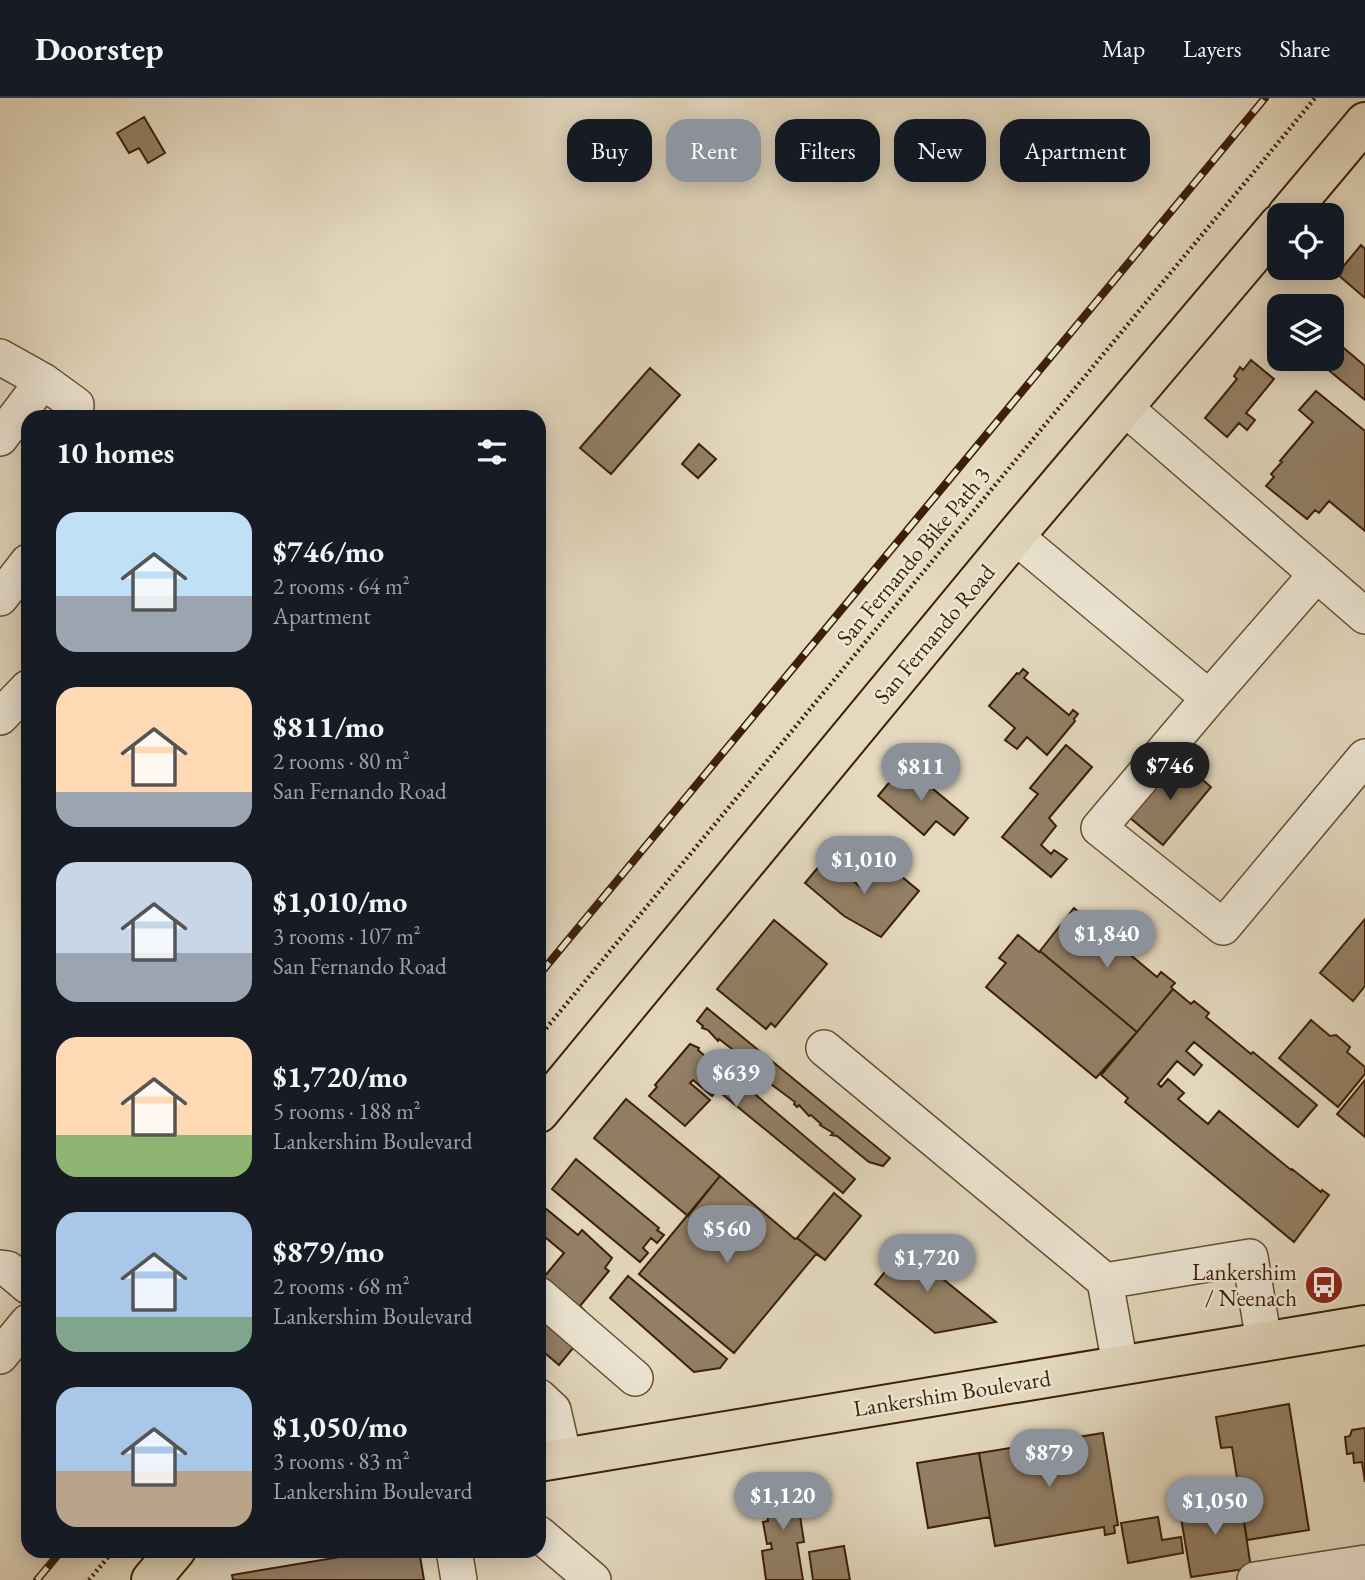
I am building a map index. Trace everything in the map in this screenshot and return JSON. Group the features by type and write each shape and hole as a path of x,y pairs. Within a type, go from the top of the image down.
{"main road":[{"path":"1297,203 1365,122"},
{"name":"San Fernando Road","path":"546,1105 1016,536 1267,238"},
{"name":"Lankershim Boulevard","path":"552,1460 1365,1325"},
{"path":"151,1580 169,1558"}],"street":[{"path":"0,356 43,381 77,410"},
{"path":"21,410 43,381"},
{"path":"1125,408 1365,616"},
{"path":"0,438 21,410"},
{"path":"1016,536 1209,698"},
{"path":"0,598 21,571"},
{"path":"1316,575 1099,828 1223,927 1365,757"},
{"path":"0,717 21,695"},
{"path":"824,1048 1105,1281 1120,1366"},
{"path":"1105,1281 1250,1257 1264,1342"},
{"path":"0,1268 8,1269 21,1280"},
{"path":"546,1301 635,1378"},
{"path":"0,1356 21,1330"},
{"path":"546,1404 553,1410 552,1460"},
{"path":"546,1540 593,1580"},
{"path":"455,1558 459,1580"},
{"path":"1255,1580 1365,1563"}],"path":[{"name":"San Fernando Bike Path 3","path":"546,1029 1315,98"},
{"path":"89,1580 107,1558"}],"building":[{"path":"144,117 165,153 148,163 139,148 129,153 117,133"},
{"path":"1361,245 1365,249 1365,298 1344,280 1344,266"},
{"path":"1344,348 1365,366 1365,400 1330,371 1344,371"},
{"path":"1251,360 1274,379 1246,413 1255,420 1247,430 1239,423 1227,437 1205,418 1237,379 1234,376 1240,367 1243,370"},
{"path":"650,368 680,395 611,474 580,448"},
{"path":"1316,391 1365,431 1365,531 1329,501 1319,513 1315,510 1307,519 1266,486 1274,477 1271,474 1282,462 1280,461 1313,422 1299,410"},
{"path":"699,444 716,459 698,478 682,464"},
{"path":"1023,669 1028,673 1024,678 1069,715 1073,710 1078,714 1047,755 1027,737 1017,749 1005,740 1015,728 989,706"},
{"path":"1066,745 1092,767 1049,818 1056,826 1041,845 1051,854 1054,850 1067,859 1051,877 1002,837 1038,794 1030,788"},
{"path":"1178,758 1211,787 1163,845 1129,817"},
{"path":"904,765 968,818 954,835 936,821 924,835 878,796"},
{"path":"826,858 862,888 884,862 919,891 881,937 844,916 805,883"},
{"path":"1074,908 1157,977 1161,972 1175,983 1137,1032 1040,951"},
{"path":"1365,919 1365,986 1353,1001 1320,973"},
{"path":"774,920 827,964 775,1027 771,1023 766,1029 717,989"},
{"path":"1018,935 1137,1032 1096,1078 986,987 1006,963 999,958"},
{"path":"1173,989 1191,1004 1194,1001 1209,1013 1206,1017 1317,1105 1298,1127 1194,1042 1186,1051 1202,1065 1194,1075 1177,1061 1158,1084 1161,1087 1168,1079 1184,1093 1178,1099 1208,1124 1219,1111 1291,1170 1329,1195 1294,1242 1125,1102 1128,1098 1101,1075"},
{"path":"707,1008 890,1158 883,1166 869,1162 837,1136 831,1135 833,1133 809,1116 799,1105 797,1107 795,1102 768,1082 769,1080 764,1080 755,1072 757,1070 735,1052 734,1054 730,1051 732,1049 702,1028 697,1021"},
{"path":"1311,1020 1330,1036 1336,1035 1350,1047 1347,1052 1365,1067 1365,1074 1338,1107 1279,1058"},
{"path":"690,1044 699,1048 707,1058 709,1056 712,1059 710,1061 724,1068 722,1071 735,1081 737,1079 855,1179 843,1193 717,1090 712,1096 693,1080 690,1083 710,1100 685,1126 649,1096"},
{"path":"1365,1080 1365,1137 1337,1114"},
{"path":"626,1099 720,1176 688,1216 594,1138"},
{"path":"576,1159 664,1235 657,1243 651,1238 643,1248 648,1253 640,1262 552,1189"},
{"path":"720,1176 795,1239 825,1260 816,1254 734,1353 639,1274"},
{"path":"834,1193 861,1216 825,1260 797,1238"},
{"path":"546,1209 578,1235 582,1230 612,1258 605,1268 609,1271 580,1306 585,1311 581,1316 546,1288 546,1275 564,1253 546,1238"},
{"path":"896,1241 996,1322 935,1333 875,1284 889,1267 881,1259"},
{"path":"628,1276 727,1359 720,1368 694,1372 610,1298"},
{"path":"546,1324 574,1347 559,1365 546,1354"},
{"path":"1289,1404 1309,1530 1247,1540 1232,1447 1221,1448 1216,1417"},
{"path":"1365,1428 1365,1482 1362,1462 1354,1463 1353,1453 1347,1454 1345,1437 1350,1436 1352,1430"},
{"path":"1103,1433 1118,1525 1114,1526 1115,1533 1105,1535 1104,1527 995,1546 979,1453"},
{"path":"979,1453 990,1517 928,1528 917,1463"},
{"path":"800,1483 802,1493 796,1494 805,1495 806,1502 798,1503 804,1542 797,1543 803,1580 766,1580 762,1551 772,1549 771,1543 767,1544 763,1522 768,1521 767,1514 762,1515 759,1493 763,1493 763,1488"},
{"path":"1240,1496 1251,1568 1191,1577 1179,1506"},
{"path":"1158,1517 1162,1540 1181,1537 1183,1553 1128,1563 1121,1523"},
{"path":"844,1546 850,1580 813,1580 809,1552"},
{"path":"334,1558 420,1558 424,1580 233,1580 232,1575"}],"railway":[{"path":"546,967 1265,98"},
{"path":"37,1580 55,1558"}],"place":[{"name":"Lankershim / Neenach","path":"1324,1285"}]}
